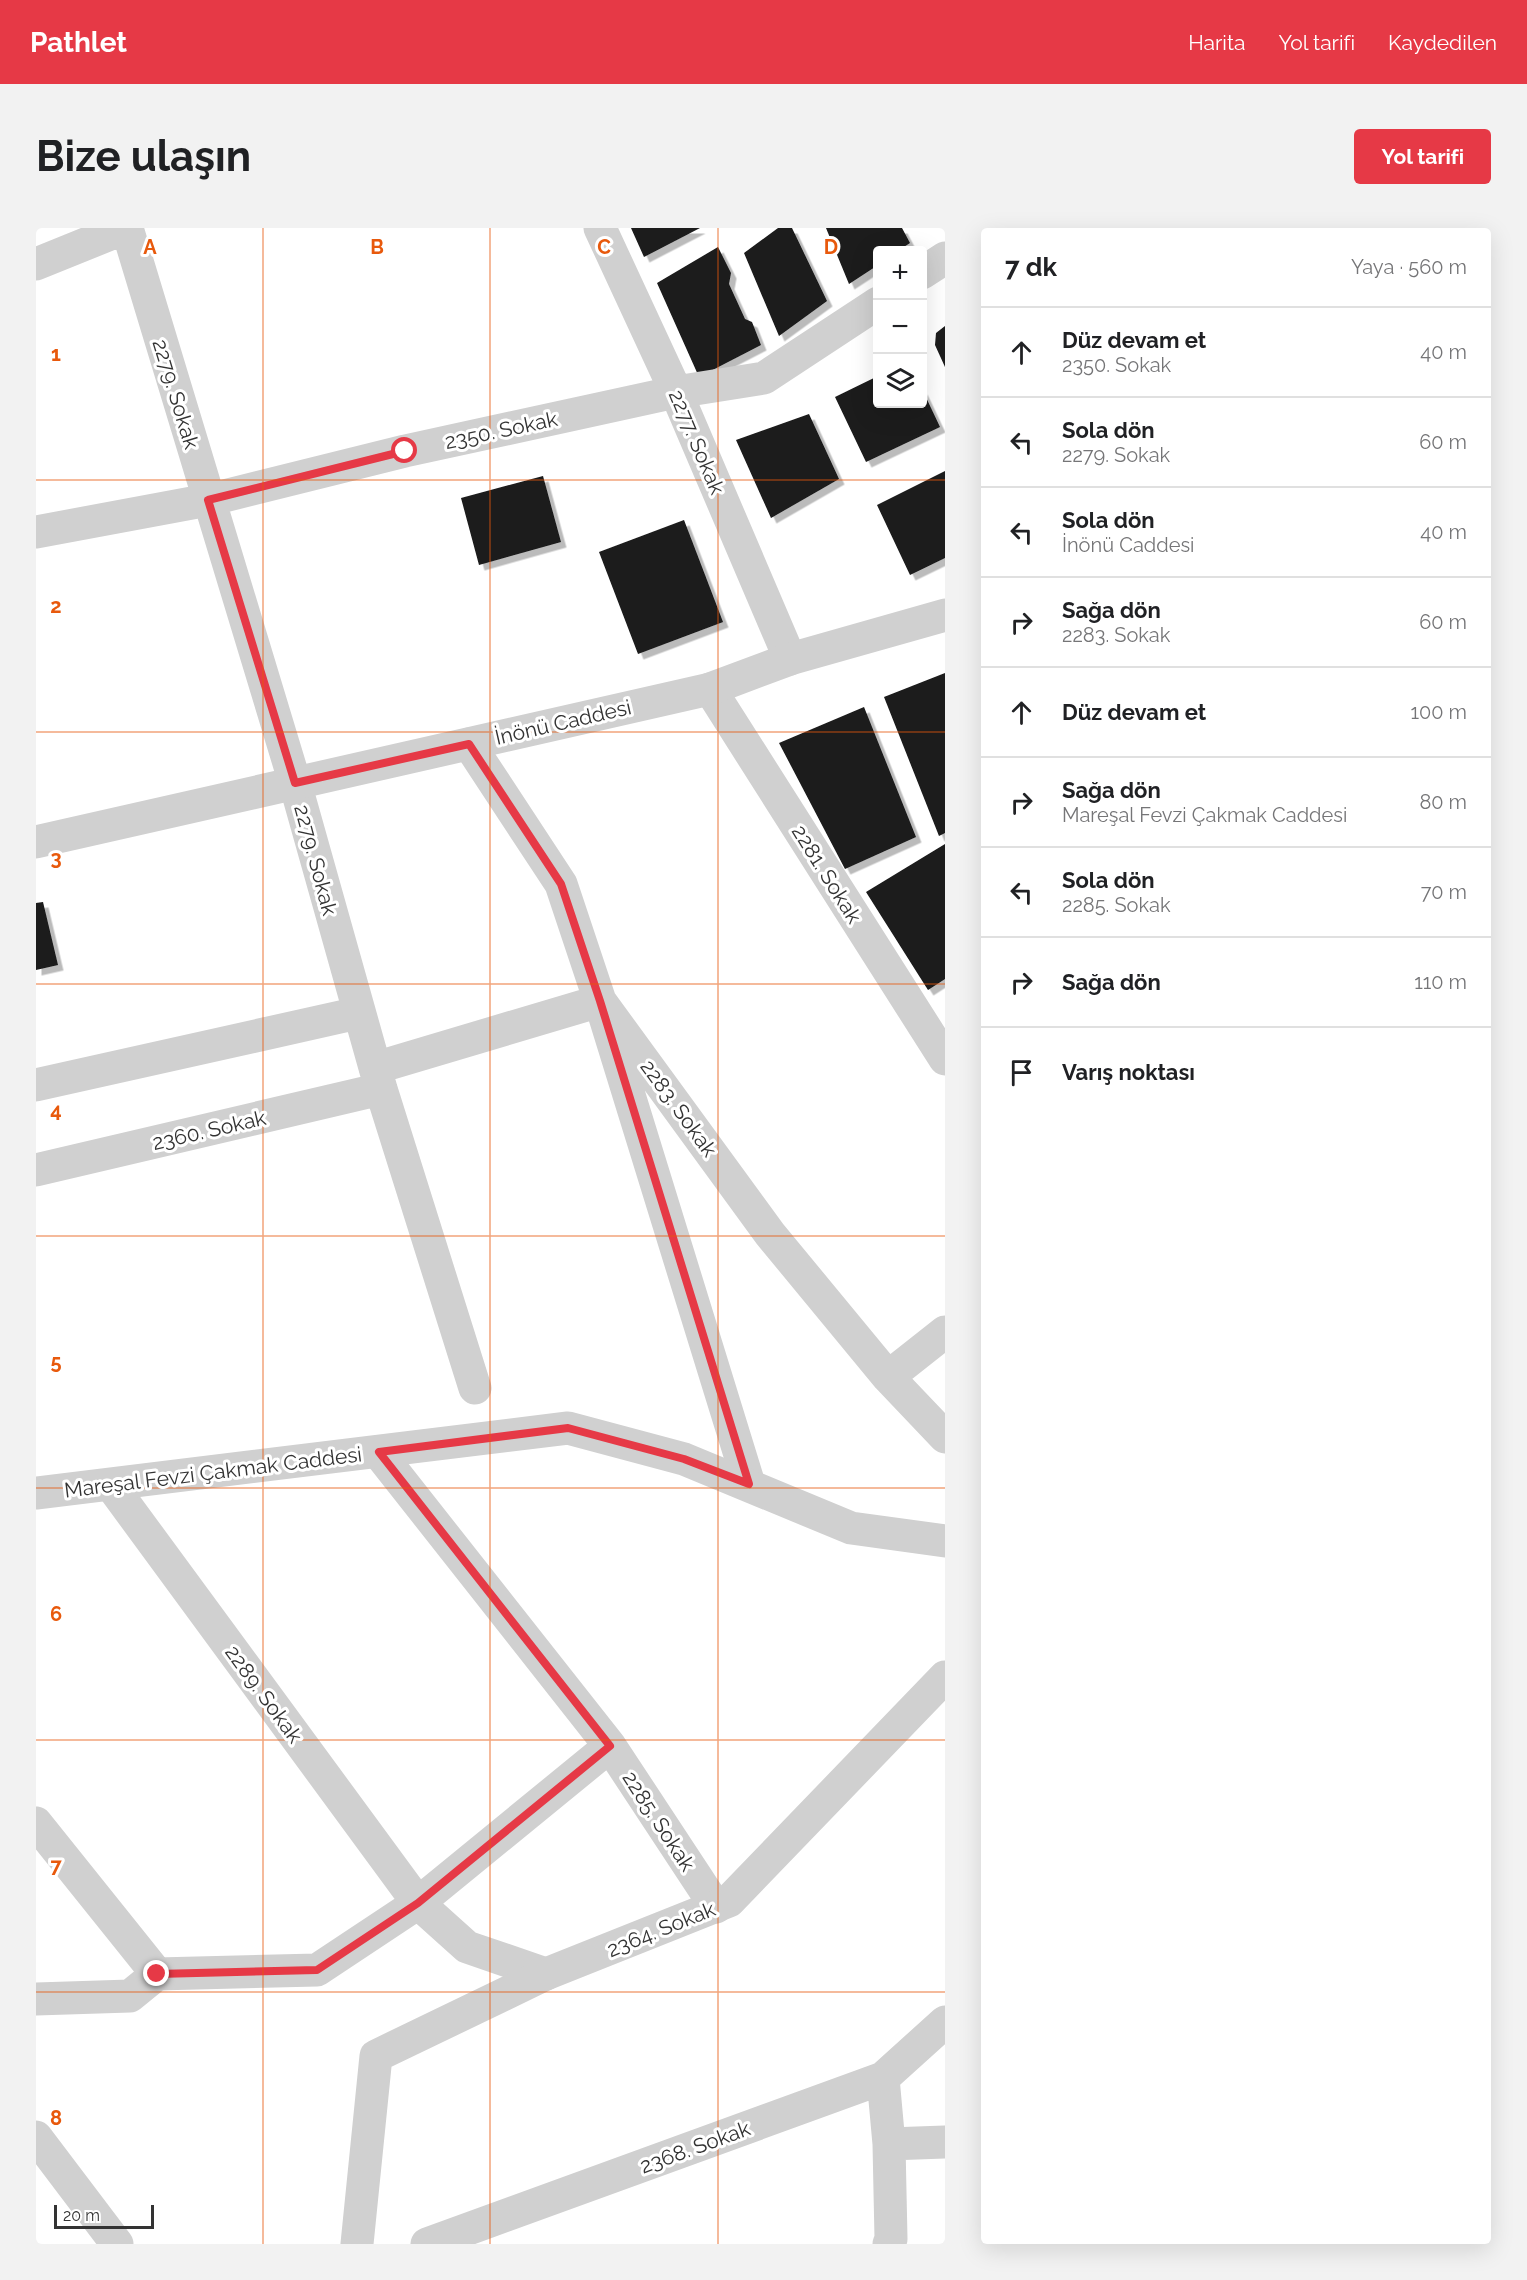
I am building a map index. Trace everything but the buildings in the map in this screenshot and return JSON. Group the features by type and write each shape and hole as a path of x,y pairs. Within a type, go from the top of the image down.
{"street":[{"path":"36,264 126,228"},
{"name":"2279. Sokak","path":"126,228 295,783 358,1012 475,1388"},
{"name":"2277. Sokak","path":"600,228 676,392 790,659"},
{"path":"927,270 945,258"},
{"name":"2350. Sokak","path":"36,532 208,500 405,451 676,392 764,378 873,306"},
{"name":"İnönü Caddesi","path":"36,842 710,689 790,659 945,615"},
{"name":"2281. Sokak","path":"710,689 945,1059"},
{"name":"2283. Sokak","path":"469,744 561,884 600,1001 770,1234 888,1377 945,1437"},
{"path":"600,1001 749,1484"},
{"name":"2360. Sokak","path":"36,1170 378,1078 600,1001"},
{"path":"36,1085 358,1012"},
{"path":"888,1377 945,1332"},
{"name":"Mareşal Fevzi Çakmak Caddesi","path":"36,1493 568,1428 684,1459 851,1528 945,1541"},
{"name":"2285. Sokak","path":"379,1452 610,1746 716,1907"},
{"name":"2289. Sokak","path":"111,1485 418,1903 467,1947 546,1974"},
{"name":"2364. Sokak","path":"357,2244 376,2056 546,1974 729,1901 945,1677"},
{"path":"36,1999 130,1996 157,1974 317,1970 418,1903 610,1746"},
{"path":"36,1823 157,1974"},
{"name":"2368. Sokak","path":"427,2244 884,2078 945,2022"},
{"path":"884,2078 889,2144 891,2239 889,2244"},
{"path":"36,2137 117,2244"},
{"path":"889,2144 945,2142"}],"route":[{"path":"157,1974 317,1970 418,1903 610,1746 379,1452 568,1428 684,1459 749,1484 600,1001 561,884 469,744 295,783 208,500 405,451"}]}
